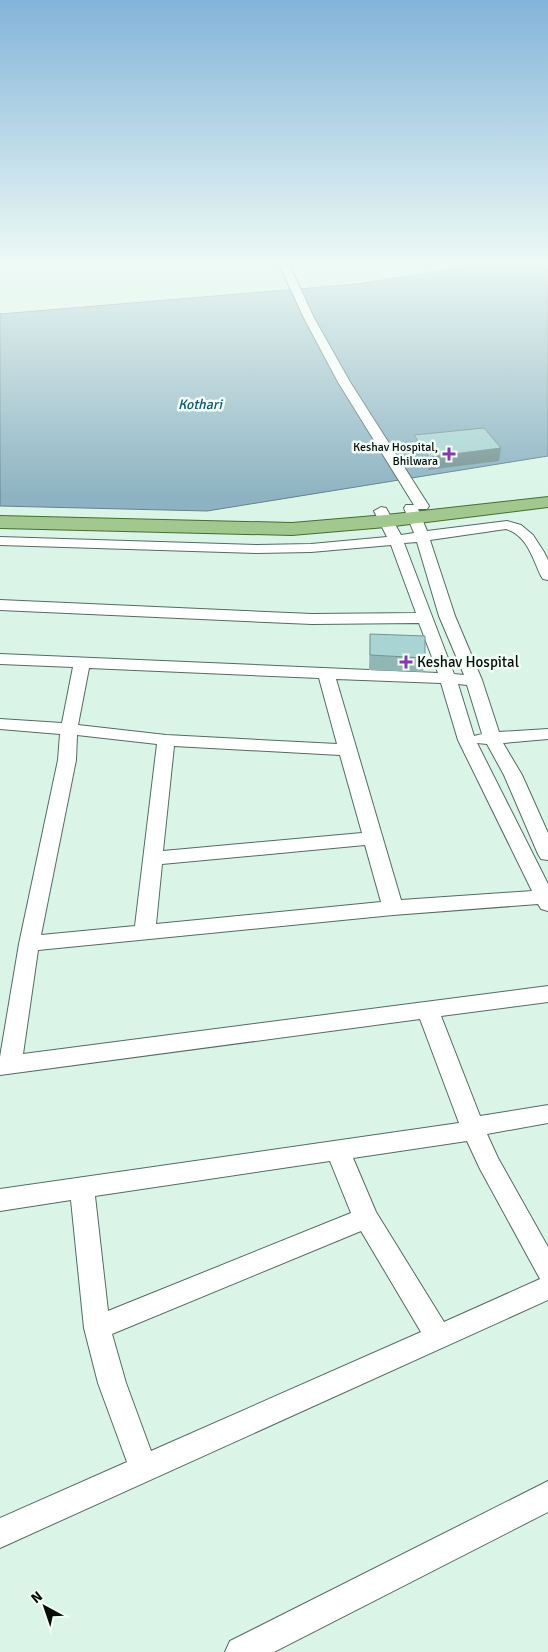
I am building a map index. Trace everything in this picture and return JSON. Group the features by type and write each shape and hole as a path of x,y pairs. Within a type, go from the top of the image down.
{"main road":[{"path":"0,522 292,529 548,492"},
{"path":"416,510 548,502"},
{"path":"0,512 243,520 383,516"}],"street":[{"path":"322,341 416,510 422,536 447,616 474,680 492,738 540,822 548,854"},
{"path":"29,944 393,908 546,900 467,740 448,679 396,540 383,516"},
{"path":"0,542 257,549 311,548 396,540 500,525 512,526 522,530 529,538 548,576"},
{"path":"0,605 312,619 424,618"},
{"path":"0,659 474,680"},
{"path":"82,662 69,729 67,760 5,1065 548,994"},
{"path":"326,674 393,908"},
{"path":"0,724 69,729 166,740 348,750"},
{"path":"467,740 548,734"},
{"path":"145,932 166,740"},
{"path":"507,822 540,822"},
{"path":"154,858 373,838"},
{"path":"427,1010 488,1162 548,1271"},
{"path":"0,1200 474,1130 478,1126 548,1114"},
{"path":"338,1151 366,1218 439,1337"},
{"path":"82,1187 97,1328 112,1383 144,1469"},
{"path":"97,1328 366,1218"},
{"path":"0,1533 548,1288"},
{"path":"241,1652 548,1496"}],"water":[{"name":"Kothari","path":"0,341 548,341 548,456 207,511 0,506"}],"building":[{"path":"484,428 501,448 429,457 414,435"},
{"path":"370,634 425,636 425,658 370,655"}],"place":[{"name":"Keshav Hospital, Bhilwara","path":"449,454"},
{"name":"Keshav Hospital","path":"406,662"}]}
